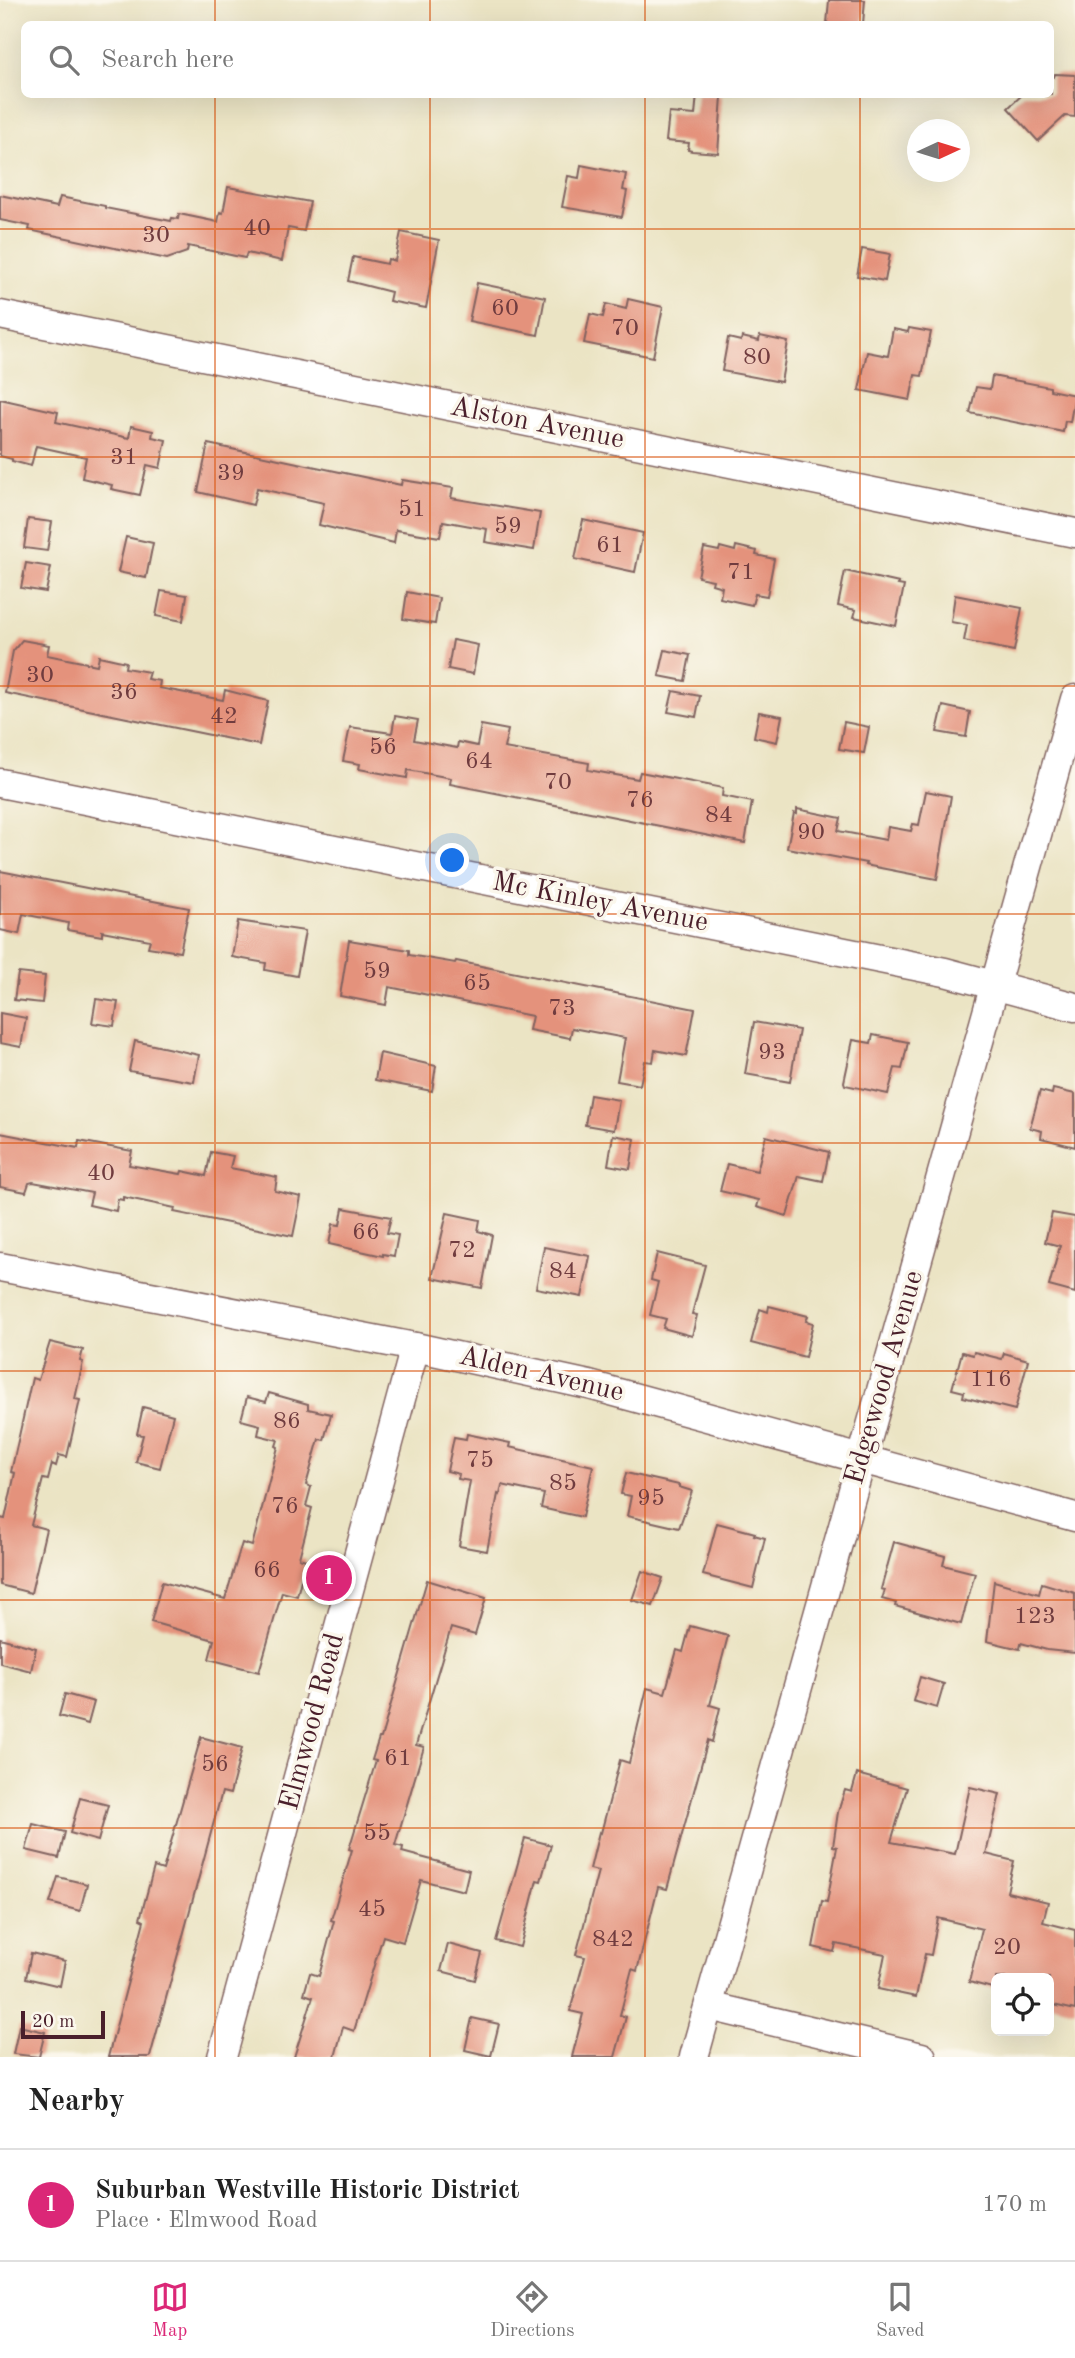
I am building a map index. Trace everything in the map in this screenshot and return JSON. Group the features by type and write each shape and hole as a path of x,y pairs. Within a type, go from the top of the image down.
{"street":[{"name":"Alston Avenue","path":"0,315 1075,533"},
{"name":"Edgewood Avenue","path":"695,2057 1075,699"},
{"name":"Mc Kinley Avenue","path":"0,783 849,952 995,985 1075,1007"},
{"name":"Alden Avenue","path":"0,1267 415,1347 589,1385 1075,1517"},
{"name":"Elmwood Road","path":"222,2057 415,1347"},
{"path":"709,2006 922,2057"}],"building":[{"path":"829,0 865,0 863,21 827,21"},
{"path":"1055,74 1075,75 1075,117 1065,116 1038,141 1008,108 1019,98 1054,98"},
{"path":"697,98 722,98 718,153 692,151 688,150 689,143 666,141 669,113 695,115"},
{"path":"581,165 626,174 623,190 627,191 622,217 562,207 568,176 579,178"},
{"path":"228,187 310,202 304,231 288,228 282,261 247,253 245,258 188,246 187,252 167,259 29,230 30,226 0,220 0,195 57,207 60,197 171,221 172,218 178,219 179,214 218,222 220,212 223,213"},
{"path":"401,232 439,240 426,308 389,301 391,292 348,281 353,257 387,264 388,259 395,261"},
{"path":"862,249 890,254 885,281 857,276"},
{"path":"477,283 545,297 538,335 469,321"},
{"path":"628,299 663,307 653,357 584,343 590,314 603,317 606,304 626,309"},
{"path":"909,328 931,332 922,376 915,375 910,400 859,390 867,352 888,356 893,329 908,332"},
{"path":"760,336 788,342 781,382 722,371 728,338 741,341 742,337 759,341"},
{"path":"992,376 1050,387 1050,390 1075,395 1070,422 1065,421 1063,432 970,413 976,387 990,389"},
{"path":"0,399 58,412 56,422 129,438 131,426 153,431 152,437 166,440 160,468 147,465 140,495 111,489 112,485 82,478 86,457 36,446 31,466 0,456"},
{"path":"208,444 401,485 402,480 453,488 451,498 540,513 534,550 485,542 487,529 443,521 440,537 396,530 394,543 319,525 324,503 257,488 253,505 198,492"},
{"path":"28,519 52,522 47,551 24,548"},
{"path":"583,520 643,533 635,572 575,559"},
{"path":"126,537 153,543 146,578 118,572"},
{"path":"736,546 774,559 767,596 755,594 752,605 720,598 722,587 712,584 713,580 698,577 704,548 719,551 720,547 735,551"},
{"path":"26,563 51,567 46,592 21,588"},
{"path":"845,571 904,586 896,626 854,617 856,610 838,606"},
{"path":"161,591 187,595 183,621 156,616"},
{"path":"407,592 439,598 435,624 403,619"},
{"path":"955,595 1022,608 1014,651 964,641 967,625 951,622"},
{"path":"22,640 49,645 47,655 97,665 99,656 126,662 125,668 149,672 147,679 160,681 159,688 223,700 225,690 268,701 259,745 5,693 13,651"},
{"path":"453,640 478,645 473,674 448,669"},
{"path":"665,650 690,655 685,681 659,676"},
{"path":"673,691 700,696 696,717 668,712"},
{"path":"943,706 970,712 966,737 937,732"},
{"path":"759,712 782,716 777,742 754,737"},
{"path":"395,716 418,720 414,740 457,748 458,742 477,746 481,725 508,730 504,748 589,763 588,770 638,779 640,772 723,788 722,796 752,802 745,843 450,784 451,778 408,770 407,778 359,769 360,764 343,761 350,727 392,733"},
{"path":"844,722 869,727 864,753 839,749"},
{"path":"926,791 951,796 937,879 787,848 797,809 841,818 838,831 886,840 888,827 911,831 913,824 919,825"},
{"path":"0,871 189,908 180,952 148,947 150,940 102,931 102,936 67,930 68,923 23,914 19,934 0,930"},
{"path":"238,921 305,931 297,976 265,970 266,963 232,957"},
{"path":"349,940 409,950 409,955 455,963 456,961 695,1009 686,1056 655,1050 653,1062 645,1061 640,1085 617,1081 625,1038 572,1028 570,1038 529,1030 532,1016 389,987 386,1005 340,996"},
{"path":"18,973 45,976 42,1003 14,1000"},
{"path":"96,999 118,1002 114,1026 92,1023"},
{"path":"0,1013 26,1018 21,1047 0,1043"},
{"path":"754,1022 799,1030 790,1082 745,1074"},
{"path":"873,1035 908,1042 902,1069 895,1068 888,1094 845,1085 844,1082 853,1040 871,1043"},
{"path":"135,1041 199,1055 194,1082 129,1071"},
{"path":"380,1053 436,1066 432,1091 375,1080"},
{"path":"1053,1089 1075,1094 1075,1147 1041,1138 1042,1131 1030,1128 1040,1091 1052,1094"},
{"path":"590,1095 619,1100 614,1130 585,1125"},
{"path":"0,1133 78,1148 79,1141 132,1151 129,1165 181,1174 182,1171 206,1176 211,1152 233,1156 230,1168 277,1177 275,1191 301,1197 293,1236 174,1212 175,1208 123,1197 123,1200 118,1199 116,1211 89,1205 92,1193 33,1182 29,1183 26,1192 0,1187"},
{"path":"613,1135 635,1139 630,1169 608,1165"},
{"path":"766,1136 829,1152 823,1181 799,1176 787,1216 757,1207 759,1200 720,1191 727,1164 757,1171"},
{"path":"343,1208 391,1217 387,1233 398,1235 394,1256 329,1244 333,1224 340,1225"},
{"path":"447,1213 480,1220 478,1231 492,1235 482,1288 432,1278"},
{"path":"1052,1213 1075,1217 1075,1293 1049,1286 1060,1246 1045,1242"},
{"path":"544,1247 590,1256 582,1297 536,1288"},
{"path":"657,1253 705,1265 692,1314 697,1315 692,1336 663,1328 666,1319 650,1315 658,1282 651,1280"},
{"path":"769,1306 808,1316 806,1321 813,1323 805,1357 751,1343 760,1309 768,1312"},
{"path":"50,1342 83,1350 80,1361 83,1362 75,1399 80,1400 67,1457 59,1455 56,1466 52,1464 48,1480 43,1479 31,1525 46,1529 31,1593 0,1585 0,1518 5,1519 15,1473 11,1472 32,1378 38,1380"},
{"path":"962,1352 1002,1359 1004,1353 1028,1360 1015,1410 963,1397 964,1392 952,1389"},
{"path":"269,1393 308,1404 308,1409 331,1414 324,1440 319,1439 306,1485 311,1487 306,1506 312,1508 299,1558 306,1560 297,1596 282,1592 259,1672 209,1659 214,1640 151,1622 162,1582 225,1599 242,1543 252,1546 278,1447 278,1440 258,1435 260,1425 241,1420 247,1397 266,1402"},
{"path":"143,1407 173,1415 160,1468 136,1462 143,1435 137,1434"},
{"path":"467,1434 510,1443 509,1447 593,1466 582,1517 541,1508 544,1494 502,1485 487,1551 459,1546 470,1481 458,1479 459,1474 447,1471 454,1437 466,1439"},
{"path":"626,1473 679,1485 692,1491 679,1528 627,1516 631,1496 621,1494"},
{"path":"717,1523 765,1538 753,1588 703,1575"},
{"path":"894,1542 945,1556 943,1565 975,1573 961,1624 895,1606 896,1603 882,1599 885,1590 881,1589"},
{"path":"642,1571 663,1578 653,1606 632,1600"},
{"path":"427,1580 486,1598 475,1635 451,1628 416,1745 424,1747 395,1845 403,1847 402,1852 469,1870 464,1891 421,1880 403,1942 383,1936 354,2031 343,2027 335,2057 294,2057 313,1997 304,1994 310,1973 319,1976 334,1921 331,1920 352,1850 349,1849 376,1761 372,1760 381,1738"},
{"path":"994,1581 1039,1594 1042,1583 1075,1593 1075,1653 1047,1650 1021,1643 1020,1649 987,1641"},
{"path":"690,1626 728,1636 710,1705 720,1708 712,1742 708,1740 667,1889 658,1887 637,1971 632,1969 620,2015 626,2017 615,2057 572,2057 583,2014 570,2011 585,1957 576,1955 598,1871 590,1869 599,1832 601,1833 620,1760 629,1763 647,1688 665,1693 677,1650 683,1652"},
{"path":"0,1638 36,1648 31,1671 0,1663"},
{"path":"920,1677 944,1684 937,1708 913,1701"},
{"path":"65,1694 94,1702 88,1724 59,1716"},
{"path":"201,1737 242,1748 230,1794 222,1792 150,2057 108,2057 144,1921 140,1919 154,1867 163,1870"},
{"path":"857,1774 907,1788 891,1842 955,1854 970,1787 1000,1794 986,1854 1014,1861 1007,1892 1048,1902 1043,1922 1075,1930 1075,2010 1054,2005 1054,1973 991,1973 991,1988 969,1982 982,1929 938,1918 931,1955 925,1954 916,1997 878,1989 885,1954 836,1944 834,1952 813,1947 822,1901 827,1902 837,1847 833,1846 838,1812 845,1790 852,1792"},
{"path":"80,1798 108,1805 98,1841 70,1833"},
{"path":"33,1824 65,1832 59,1858 26,1850"},
{"path":"525,1838 551,1845 541,1881 537,1880 520,1947 496,1941"},
{"path":"58,1877 87,1884 80,1911 50,1903"},
{"path":"448,1944 482,1953 475,1980 441,1971"},
{"path":"31,1953 65,1961 60,1986 26,1978"},
{"path":"472,2018 499,2024 491,2056 465,2050"},
{"path":"19,2026 45,2032 39,2057 13,2054"}],"place":[{"name":"Suburban Westville Historic District","path":"329,1578"}]}
